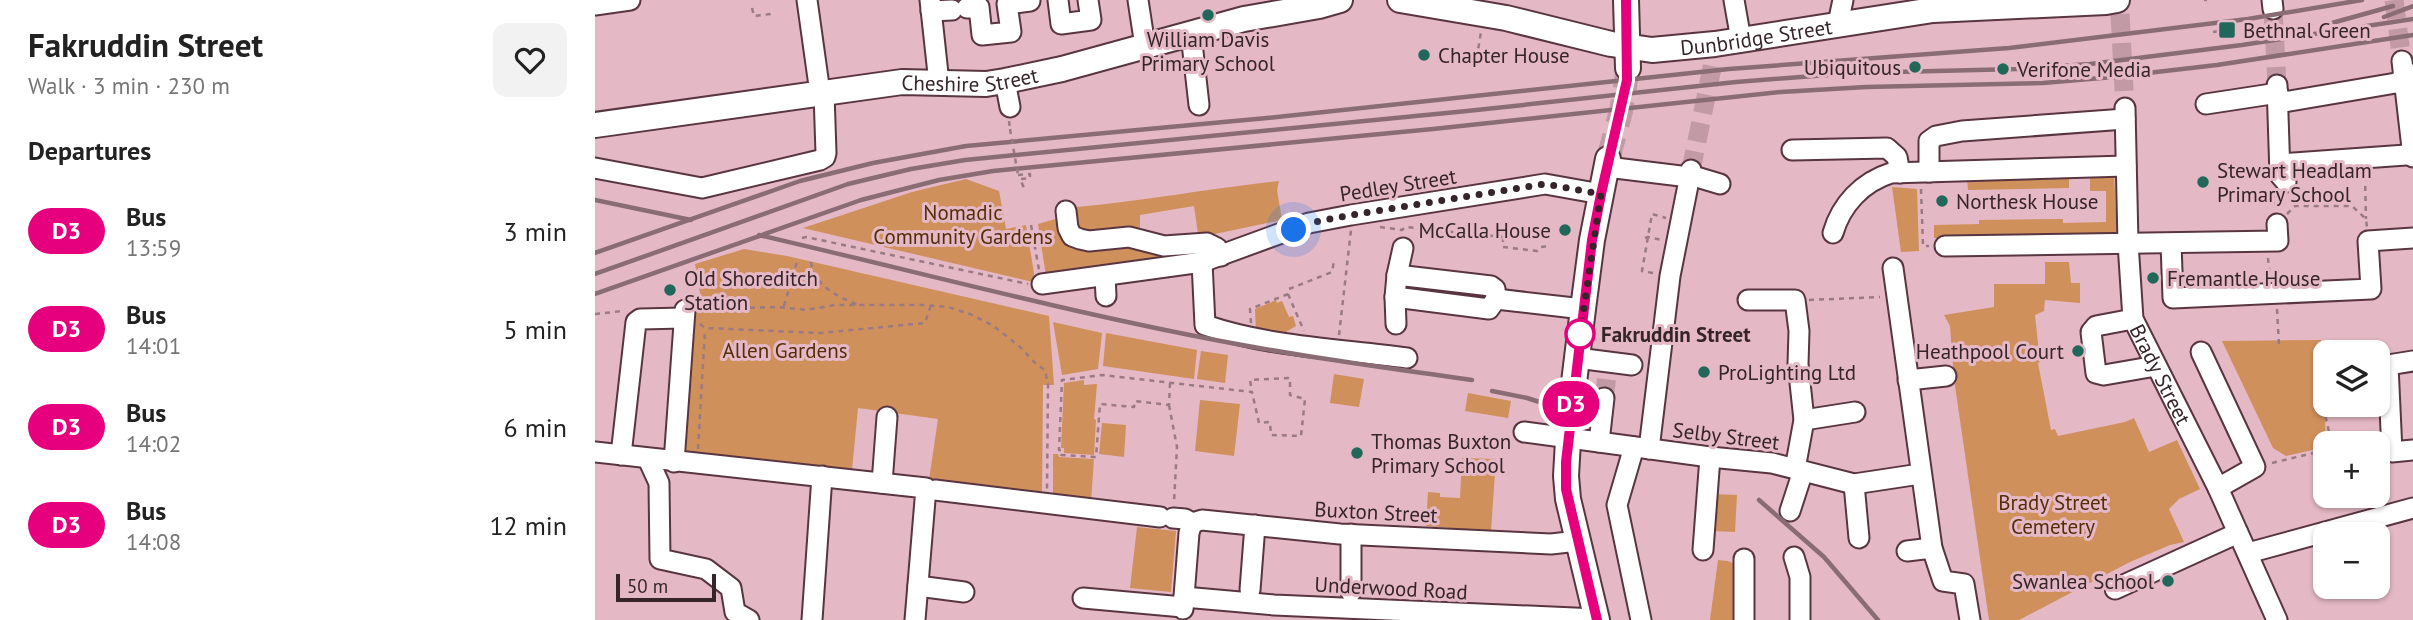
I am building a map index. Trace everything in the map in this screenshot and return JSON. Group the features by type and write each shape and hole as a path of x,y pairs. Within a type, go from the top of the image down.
{"main road":[{"name":"Cheshire Street","path":"595,125 902,82 986,84 1005,81 1062,69 1191,34 1243,10 1319,6 1338,0"},
{"name":"Dunbridge Street","path":"1400,0 1508,9 1628,57 1658,50 1714,51 1741,40 1933,10 2118,5"},
{"path":"1626,0 1628,57"},
{"path":"1597,619 1566,489 1568,438 1583,309 1608,163"}],"street":[{"path":"595,5 630,0"},
{"path":"595,168 702,188 825,157 822,93 807,0"},
{"path":"939,83 930,6 960,9 979,7 982,35 1011,32 1007,4 1031,0"},
{"path":"1058,0 1061,24 1091,20 1088,0"},
{"path":"1138,0 1145,46"},
{"path":"1734,0 1741,40"},
{"path":"1841,26 1843,0"},
{"path":"1191,34 1199,105"},
{"path":"2278,94 2283,173 2413,154 2406,71"},
{"path":"2206,104 2396,83 2406,71"},
{"path":"1005,81 1009,115"},
{"name":"Brady Street","path":"1925,172 1929,141 1936,136 2125,113 2133,319 2218,488 2277,620"},
{"path":"1792,150 1887,148 1897,157 1895,173"},
{"path":"1608,163 1690,174 1720,184"},
{"path":"1833,233 1849,200 1879,177 1895,173 2126,166"},
{"path":"1641,620 1617,505 1641,448 1690,174"},
{"name":"Pedley Street","path":"1042,284 1105,286 1211,259 1309,223 1351,215 1545,184 1601,194"},
{"path":"1066,211 1068,228 1072,236 1080,239 1089,241 1129,237 1164,246 1207,243 1217,248 1211,259 1205,325 1251,337 1311,347 1340,349 1399,345 1395,297 1403,248"},
{"path":"1945,246 2278,240 2277,224"},
{"path":"2171,244 2173,298 2371,289 2368,240 2413,239"},
{"path":"1893,268 1932,548 1943,581 1964,584 1971,620"},
{"path":"1395,297 1489,309 1496,299 1495,289 1491,286 1397,275"},
{"path":"1496,299 1583,309"},
{"path":"1748,300 1795,300 1800,331 1798,364 1804,420 1799,470 1790,511"},
{"path":"621,455 636,322 639,319 685,312 674,462"},
{"path":"2133,319 2096,326 2091,332 2096,373 2104,375 2156,366"},
{"path":"2201,352 2255,467 2218,488"},
{"path":"1577,358 1608,365 1632,365"},
{"path":"2413,361 2389,365 2392,452 2413,450"},
{"path":"1908,380 1946,376"},
{"path":"1599,442 1604,398"},
{"path":"1804,420 1855,412"},
{"path":"882,483 887,417"},
{"name":"Selby Street","path":"1524,432 1772,463 1854,484 1920,474"},
{"name":"Buxton Street","path":"595,452 674,462 826,474 1047,504 1185,519 1192,523 1202,520 1351,534 1551,544 1579,541"},
{"path":"1703,550 1710,457"},
{"path":"648,459 659,483 660,559 706,569 731,588 736,612 747,620"},
{"path":"812,620 826,474"},
{"path":"1854,484 1859,538"},
{"path":"915,620 931,489"},
{"path":"2248,553 2413,508"},
{"path":"1183,608 1192,523"},
{"path":"1250,590 1255,526"},
{"path":"2115,589 2238,533"},
{"path":"1350,592 1351,534"},
{"path":"1907,551 1932,548"},
{"path":"1794,557 1800,577 1800,620"},
{"path":"1744,559 1744,620"},
{"path":"918,586 964,592"},
{"name":"Underwood Road","path":"1083,598 1183,608 1274,612 1405,603 1597,619"}],"path":[{"path":"752,8 754,16 771,14"},
{"path":"1475,68 1482,25"},
{"path":"2213,32 2231,29"},
{"path":"1009,115 1018,174 1028,176 1020,179 1025,190"},
{"path":"1925,172 1923,246 1945,246"},
{"path":"2365,176 2368,240"},
{"path":"2277,224 2295,206 2352,206 2366,219"},
{"path":"1670,276 1642,271 1652,215 1680,221"},
{"path":"802,238 804,236 1033,285 1042,284 1031,225"},
{"path":"1340,349 1339,335 1353,227"},
{"path":"1377,227 1402,230 1405,227 1503,237"},
{"path":"1549,246 1541,247 1537,251 1503,247 1503,237 1504,233 1537,228 1539,236 1551,237"},
{"path":"783,307 798,258"},
{"path":"1311,347 1288,294 1289,289 1332,272 1334,261"},
{"path":"811,262 813,273 823,286 843,299 862,306"},
{"path":"1251,337 1250,309 1288,294"},
{"path":"1795,300 1897,296"},
{"path":"685,312 783,307 806,310 835,305 931,305 956,310 992,325 1018,345 1035,364 1044,368 1048,385 1047,504"},
{"path":"685,312 705,328 820,333 925,323 931,305"},
{"path":"702,451 698,450 697,445 705,328"},
{"path":"1169,405 1135,401 1134,407 1100,404 1096,457 1061,455 1062,380 1102,375 1252,392"},
{"path":"1290,378 1290,395 1305,398 1301,436 1271,435 1270,422 1259,423 1252,392 1250,380 1290,378"},
{"path":"1167,517 1177,447 1169,405 1170,383"},
{"path":"2255,467 2313,453"}],"green space":[{"path":"2114,175 2117,232 2113,236 1934,238 1934,225 1979,224 1979,220 2063,219 2063,223 2106,222 2106,191 2090,191 2090,176"},
{"path":"2069,177 2069,188 1968,190 1967,178"},
{"name":"Nomadic Community Gardens","path":"966,179 999,191 1006,229 1026,225 1033,282 803,228 912,192"},
{"path":"1279,181 1277,190 1282,220 1210,235 1198,234 1194,206 1140,215 1140,227 1134,233 1080,232 1074,220 1077,207"},
{"path":"1892,187 1917,189 1919,251 1901,252"},
{"path":"1059,218 1107,244 1196,251 1046,276 1038,224"},
{"name":"Allen Gardens","path":"744,249 787,256 1049,316 1054,385 1043,385 1042,495 929,480 938,419 858,408 852,470 686,454 695,301 701,299 695,264"},
{"name":"Brady Street Cemetery","path":"2045,262 2069,262 2071,283 2080,283 2080,303 2045,300 2044,311 2035,315 2038,363 2051,430 2055,429 2058,436 2134,418 2149,452 2177,440 2200,489 2179,499 2169,509 2184,542 2130,562 2019,620 1989,620 1954,379 1950,326 1944,315 1994,307 1994,284 2045,284"},
{"path":"1276,300 1277,303 1282,301 1289,317 1293,316 1296,326 1286,332 1289,339 1256,333 1255,309"},
{"path":"1053,322 1102,333 1098,369 1062,375"},
{"path":"1106,333 1197,350 1194,379 1103,366"},
{"path":"2313,340 2313,417 2325,417 2326,431 2313,431 2313,450 2286,456 2273,448 2222,341"},
{"path":"1201,351 1228,355 1225,383 1197,379"},
{"path":"1334,374 1364,379 1359,407 1330,403"},
{"path":"1084,380 1084,385 1097,384 1094,455 1064,453 1064,448 1061,448 1064,383"},
{"path":"1468,393 1511,401 1508,418 1465,411"},
{"path":"1200,400 1240,404 1234,456 1195,451"},
{"path":"1102,423 1126,425 1124,457 1099,454"},
{"path":"1053,454 1058,454 1059,457 1094,459 1091,502 1053,498"},
{"path":"1462,458 1496,459 1491,531 1426,526 1428,492 1440,493 1440,497 1460,498"},
{"path":"1713,494 1737,495 1735,532 1711,531"},
{"path":"1137,527 1176,531 1171,592 1130,588"},
{"path":"1718,560 1737,565 1740,620 1710,620"}],"tunnel":[{"path":"2394,0 2402,61"},
{"path":"2273,9 2277,85"},
{"path":"2120,14 2125,108"},
{"path":"1691,170 1714,58"},
{"path":"1608,159 1621,111 1628,68"},
{"path":"1604,398 1608,368"}],"railway":[{"path":"595,253 800,181 873,163 966,146 1267,118 1729,69 2009,48 2248,19 2362,0"},
{"path":"2332,23 2393,6"},
{"path":"2384,17 2413,6"},
{"path":"595,274 848,184 965,160 1736,82 1853,73 2018,69 2090,64 2242,45 2413,19"},
{"path":"595,294 861,200 939,180 993,171 1433,129 1781,92 2043,83 2113,77 2217,65 2413,35"},
{"path":"595,200 691,220"},
{"path":"759,235 1145,326 1302,355 1472,380"},
{"path":"1492,391 1558,408"},
{"path":"1759,500 1824,557 1878,620"}],"bus line":[{"name":"D3","path":"1597,620 1566,489 1566,462 1592,240 1627,80 1626,0"}],"place":[{"name":"William Davis Primary School","path":"1208,15"},
{"name":"Bethnal Green","path":"2227,30"},
{"name":"Chapter House","path":"1424,55"},
{"name":"Ubiquitous","path":"1915,67"},
{"name":"Verifone Media","path":"2003,69"},
{"name":"Stewart Headlam Primary School","path":"2203,182"},
{"name":"Northesk House","path":"1942,201"},
{"name":"McCalla House","path":"1565,230"},
{"name":"Fremantle House","path":"2153,278"},
{"name":"Old Shoreditch Station","path":"670,290"},
{"name":"Fakruddin Street","path":"1580,334"},
{"name":"Heathpool Court","path":"2078,351"},
{"name":"ProLighting Ltd","path":"1704,372"},
{"name":"Thomas Buxton Primary School","path":"1357,453"},
{"name":"Swanlea School","path":"2168,581"}],"route":[{"path":"1294,230 1309,223 1351,215 1545,184 1601,194 1580,334"}]}
